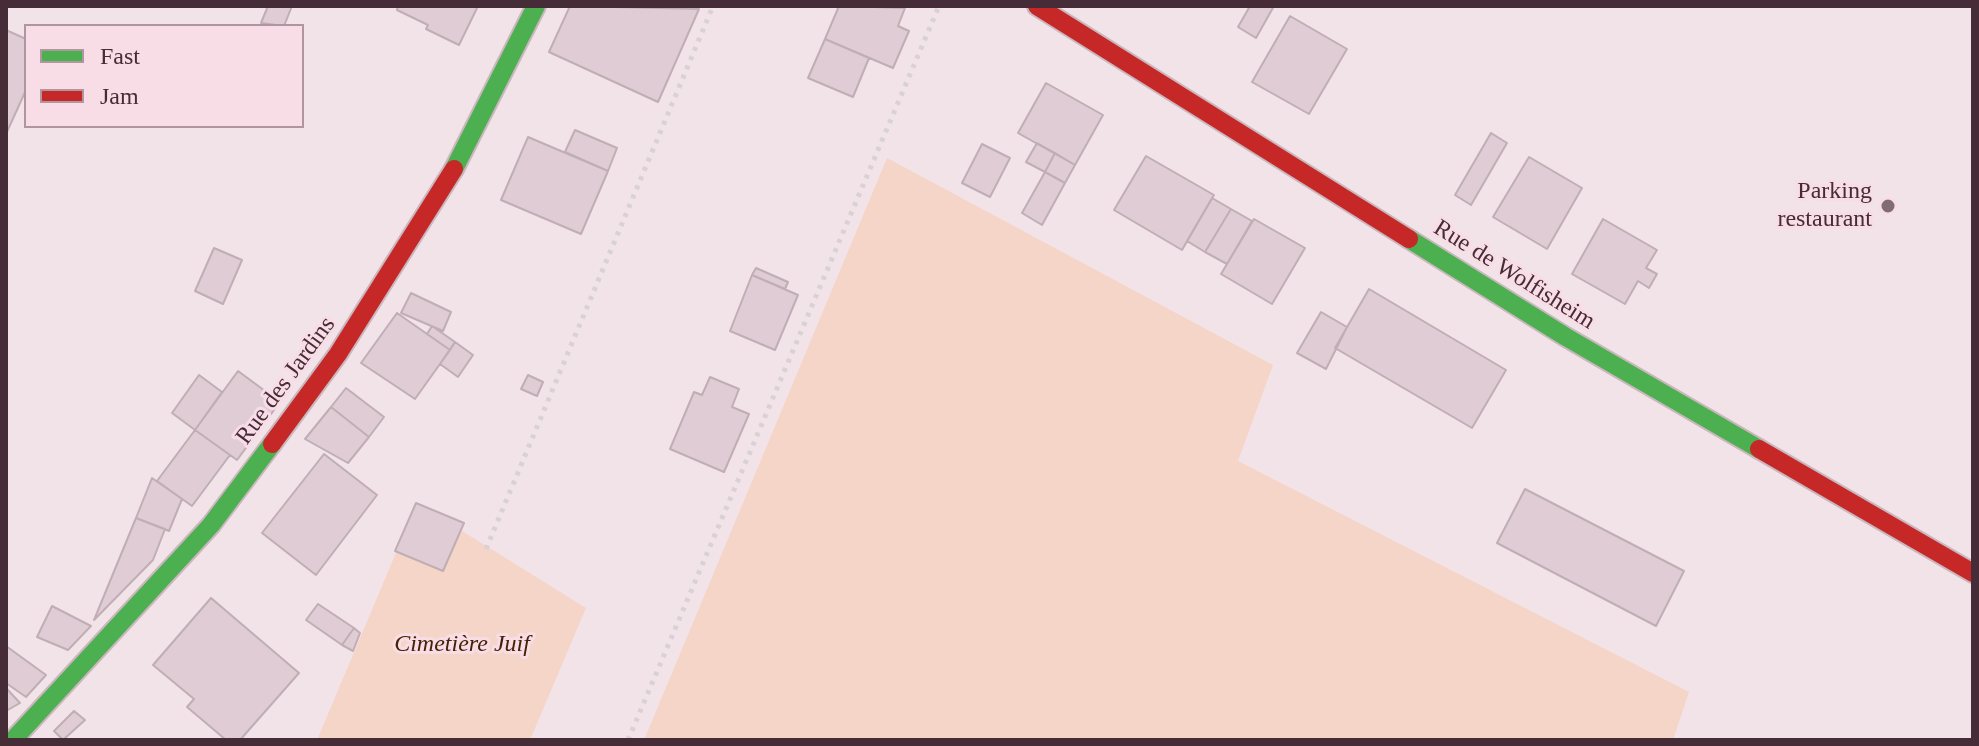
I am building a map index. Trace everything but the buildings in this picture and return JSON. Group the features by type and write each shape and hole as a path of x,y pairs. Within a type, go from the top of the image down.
{"street":[{"name":"Rue des Jardins","path":"13,740 211,525 338,354 456,165 536,6"},
{"name":"Rue de Wolfisheim","path":"1037,6 1566,337 1973,573"}],"path":[{"path":"486,549 713,6"},
{"path":"628,740 939,6"}],"green space":[{"path":"887,158 1273,365 1238,461 1689,692 1673,740 644,740"},
{"name":"Cimetière Juif","path":"417,503 586,608 530,740 317,740"}],"traffic: fast":[{"path":"454,169 536,6"},
{"path":"1409,239 1566,337 1759,449"},
{"path":"13,740 211,525 272,444"}],"traffic: jam":[{"path":"1037,6 1409,239"},
{"path":"272,444 338,354 454,169"},
{"path":"1759,449 1973,573"}],"place":[{"name":"Parking restaurant","path":"1888,206"}]}
